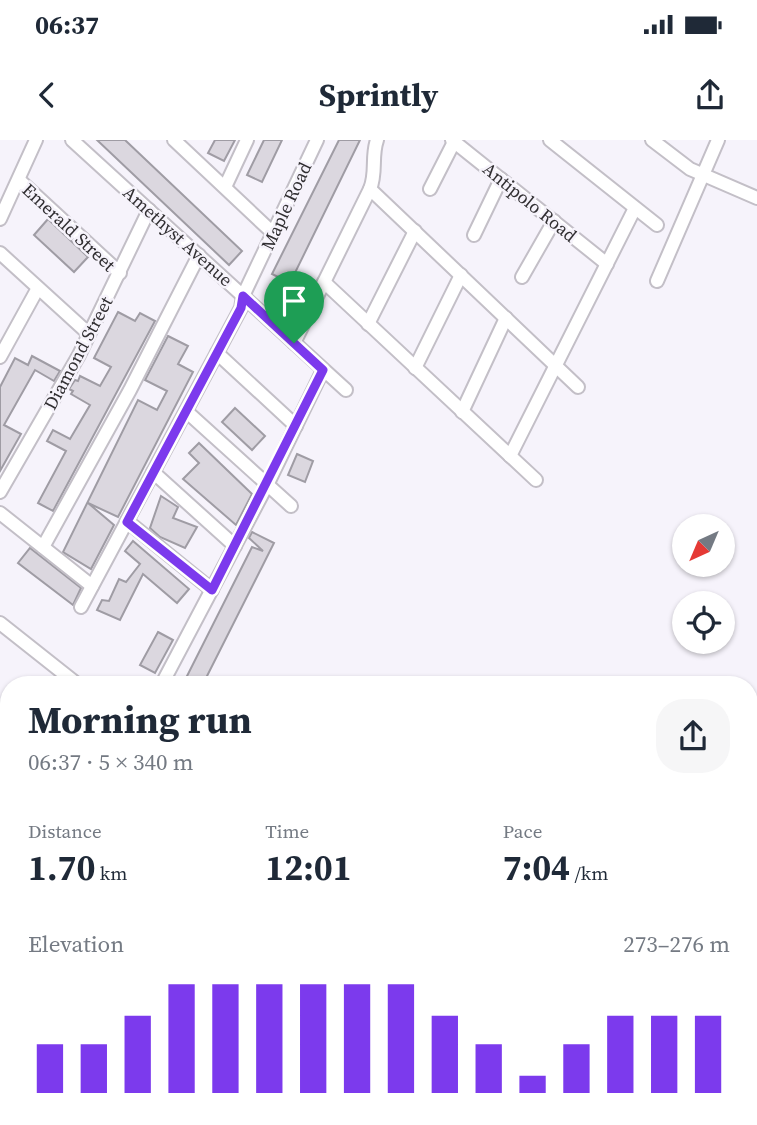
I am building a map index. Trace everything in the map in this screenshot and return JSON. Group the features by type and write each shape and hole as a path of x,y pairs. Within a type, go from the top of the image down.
{"street":[{"path":"0,219 36,140"},
{"name":"Amethyst Avenue","path":"72,140 346,390"},
{"path":"225,187 247,140"},
{"name":"Maple Road","path":"81,607 241,308 243,296 317,140"},
{"path":"294,343 375,177 373,152 377,140"},
{"path":"550,140 657,225"},
{"path":"652,140 690,169 757,198"},
{"path":"657,281 719,140"},
{"path":"176,141 273,233"},
{"path":"430,190 453,141"},
{"name":"Antipolo Road","path":"453,141 607,264"},
{"path":"474,235 501,179"},
{"name":"Emerald Street","path":"19,180 120,273"},
{"path":"370,189 578,387"},
{"path":"510,456 635,208"},
{"name":"Diamond Street","path":"0,492 89,334 149,210"},
{"path":"522,277 554,221"},
{"path":"368,324 415,231"},
{"path":"0,253 89,334"},
{"path":"43,547 130,390 200,255"},
{"path":"415,368 461,275"},
{"path":"324,282 536,480"},
{"path":"0,357 38,288"},
{"path":"462,412 506,318"},
{"path":"217,353 296,426"},
{"path":"166,676 267,485 323,370"},
{"path":"186,411 291,506"},
{"path":"153,472 235,546"},
{"path":"0,513 92,586"},
{"path":"127,522 212,590"},
{"path":"0,623 67,676"}],"building":[{"path":"97,140 125,140 242,251 229,265"},
{"path":"215,140 235,140 224,161 208,153"},
{"path":"264,140 282,140 262,182 247,175"},
{"path":"339,140 360,140 290,283 272,274"},
{"path":"48,219 88,257 74,272 34,235"},
{"path":"118,312 135,321 140,313 155,321 53,511 38,503 66,451 47,441 53,430 70,439 90,405 71,394 73,391 69,389 75,380 78,381 80,376 100,386 111,367 94,358"},
{"path":"168,336 188,346 178,364 193,372 118,517 88,503 114,525 91,569 63,552 138,400 157,410 167,391 145,380"},
{"path":"32,356 60,371 54,381 35,370 4,425 21,434 0,471 0,387 15,358 28,365"},
{"path":"235,408 265,436 252,450 222,422"},
{"path":"199,443 252,494 236,525 183,479 199,463 189,453"},
{"path":"297,454 313,461 305,482 288,475"},
{"path":"161,496 178,507 173,518 197,527 185,548 160,537 150,528"},
{"path":"252,532 274,543 207,676 187,676 252,547 263,551 249,538"},
{"path":"133,541 189,589 177,603 143,574 120,620 97,610 102,600 109,601 119,579 126,582 140,564 125,551"},
{"path":"30,548 81,588 73,605 18,563"},
{"path":"158,632 173,640 155,673 140,665"}],"route":[{"path":"243,296 294,343 323,370 212,590 127,522 241,308 243,296"}]}
